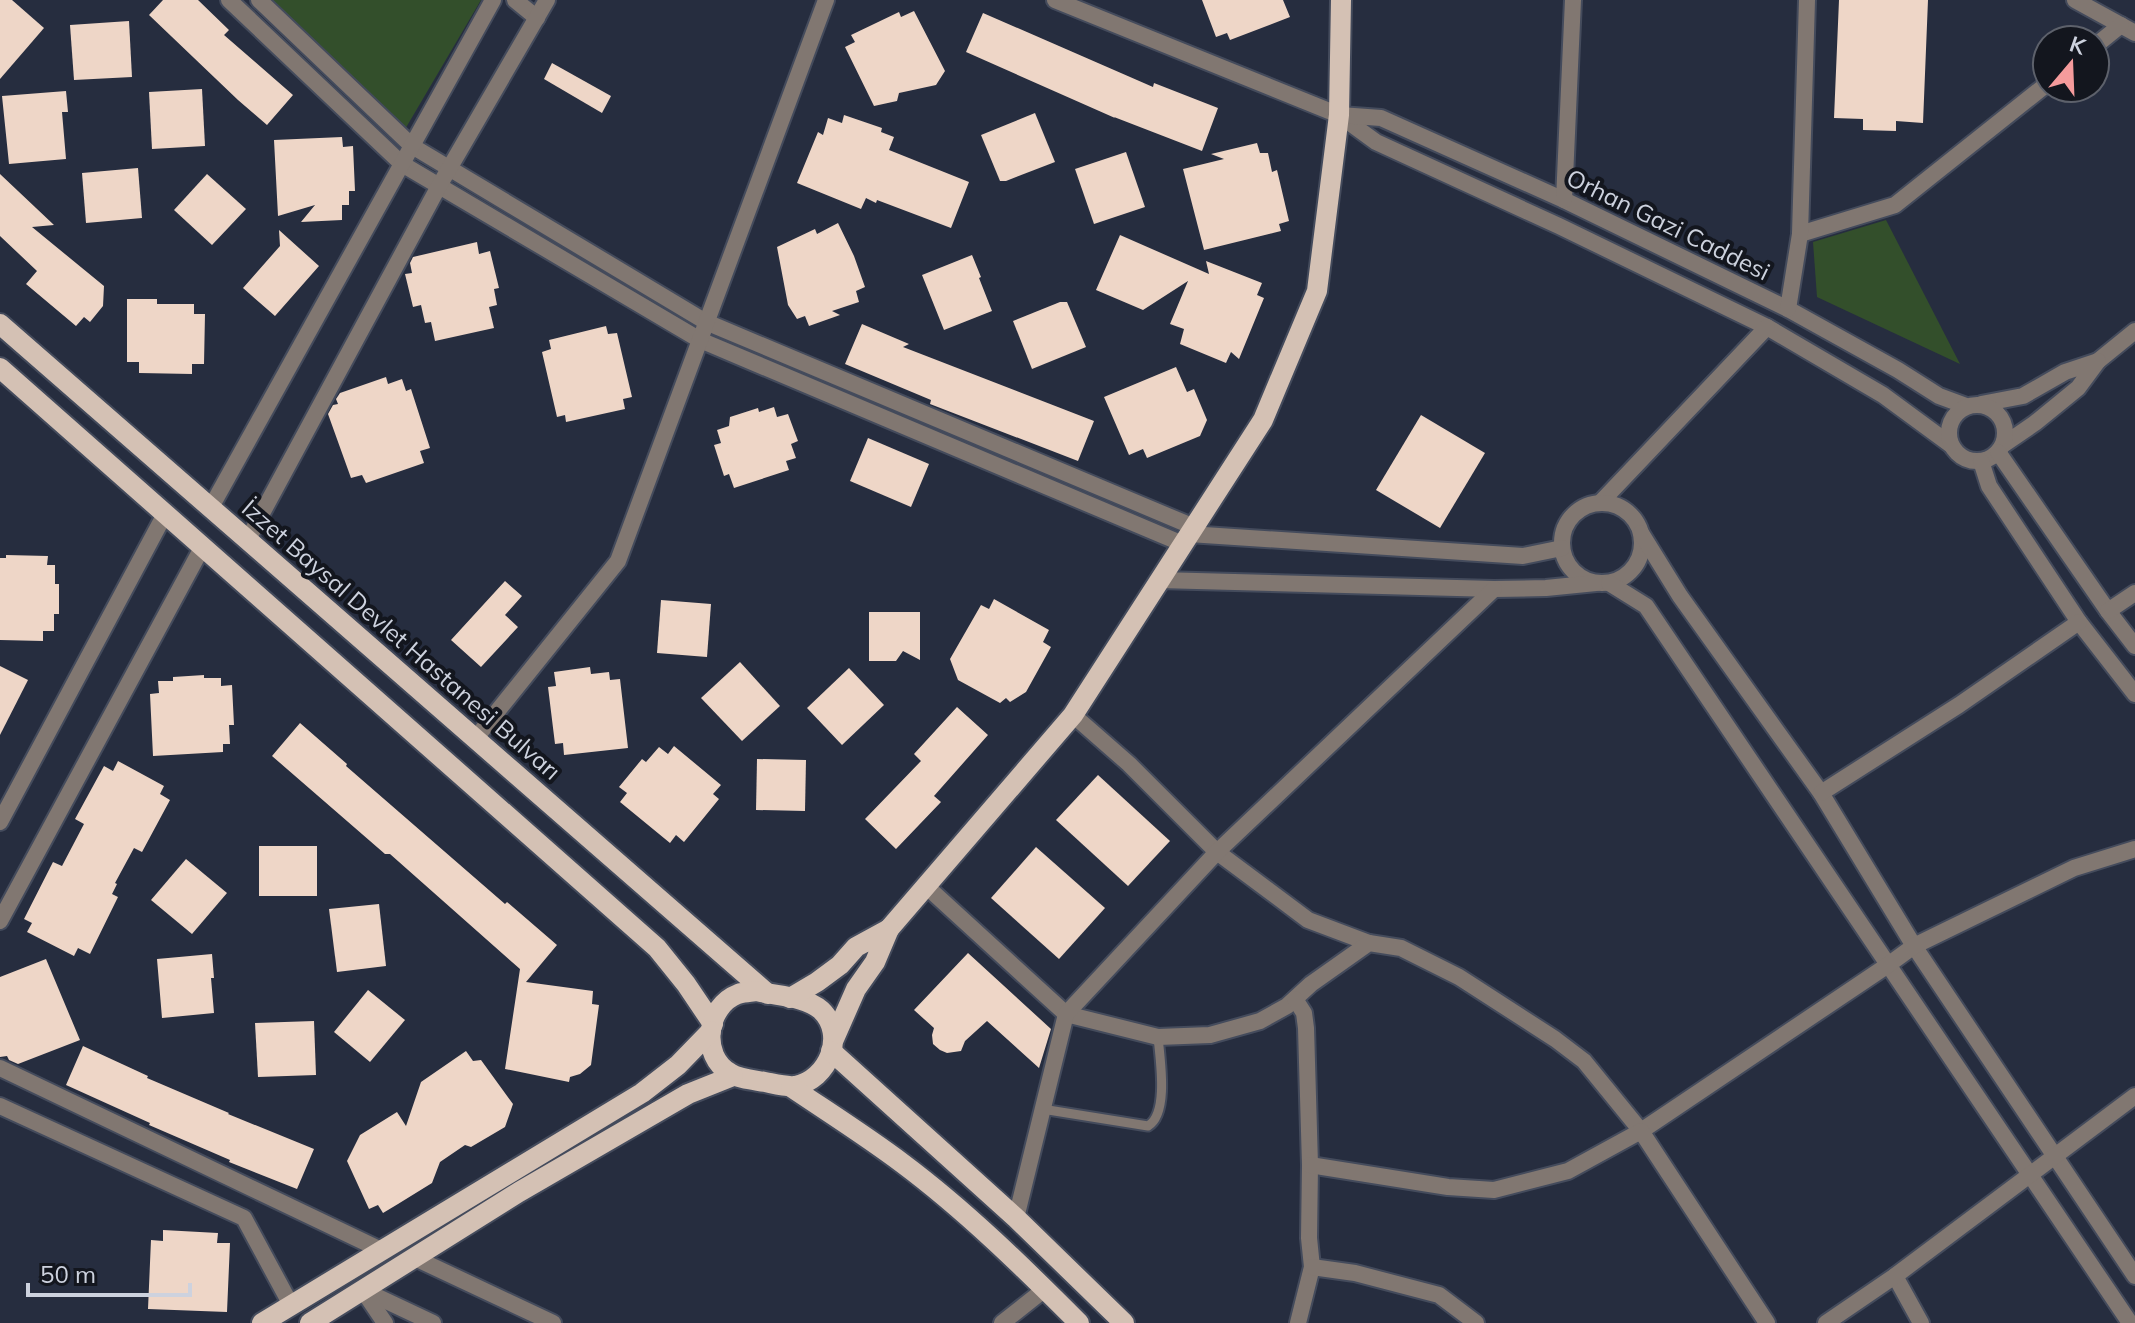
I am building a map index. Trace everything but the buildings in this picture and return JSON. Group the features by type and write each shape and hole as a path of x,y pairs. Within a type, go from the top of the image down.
{"main road":[{"path":"791,1087 817,1077 824,1068 856,989 875,962 889,929 1073,715 1263,420 1317,291 1339,115 1341,0"},
{"name":"İzzet Baysal Devlet Hastanesi Bulvarı","path":"0,324 768,994"},
{"path":"0,368 657,948 686,984 712,1028"},
{"path":"790,998 840,965 856,947 889,929"},
{"path":"1079,1323 943,1196 913,1172 791,1087 733,1076 722,1069 711,1050 712,1028 715,1016 725,1003 738,994 757,991 808,1002 821,1010 832,1028 832,1045 1124,1323"},
{"path":"262,1323 642,1093 678,1065 712,1028"},
{"path":"310,1323 519,1192 688,1094 733,1076"}],"street":[{"path":"229,0 402,164 700,340 1189,535 1523,556 1562,548"},
{"path":"259,0 412,146 706,322 1189,535"},
{"path":"210,509 493,0"},
{"path":"515,0 537,18"},
{"path":"247,541 439,186 546,0"},
{"path":"475,739 618,561 826,0"},
{"path":"1055,0 1339,115 1376,142 1767,327 1883,395 1964,458 1981,461 1991,457 2078,388 2098,361 2135,331"},
{"path":"1564,200 1573,0"},
{"path":"1788,309 1800,234 1807,0"},
{"path":"2075,0 2128,29"},
{"path":"1800,234 1895,205 2031,97"},
{"name":"Orhan Gazi Caddesi","path":"1339,115 1381,118 1564,200 1788,309 1939,396 1974,405"},
{"path":"1600,503 1767,327"},
{"path":"1951,445 1948,436 1952,418 1974,405 2023,396 2065,372 2098,361"},
{"path":"1974,405 1996,412 2002,419 2005,436 2000,448"},
{"path":"2000,448 2108,611 2135,646"},
{"path":"1981,461 1989,486 2079,622 2135,694"},
{"path":"2130,1323 1646,606 1602,583 1583,579 1565,561 1562,535 1576,512 1600,503 1614,505 1626,511 1635,521 1680,596 1821,793 1914,946 2135,1276"},
{"path":"0,822 165,514"},
{"path":"1159,580 1494,589 1602,583 1621,578 1631,570 1642,546 1641,533"},
{"path":"0,921 203,546"},
{"path":"1016,1218 1066,1014 1217,852 1494,589"},
{"path":"2108,611 2135,593"},
{"path":"1821,793 1959,705 2079,622"},
{"path":"1073,715 1129,764 1217,852 1308,920 1369,943 1401,948 1459,977 1584,1061 1641,1131 1767,1323"},
{"path":"1310,1165 1448,1187 1494,1190 1568,1171 1641,1131 1914,946 2074,868 2135,849"},
{"path":"926,886 1066,1014 1158,1037 1210,1035 1260,1021 1287,1006 1320,977 1369,943"},
{"path":"1295,999 1304,1013 1306,1028 1312,1267 1298,1323"},
{"path":"0,1068 381,1250"},
{"path":"1826,1323 1895,1276 2135,1096"},
{"path":"0,1106 244,1218 291,1305"},
{"path":"415,1258 553,1323"},
{"path":"1312,1267 1355,1273 1439,1295 1476,1323"},
{"path":"1895,1276 1921,1323"},
{"path":"1002,1323 1045,1289"},
{"path":"363,1290 385,1323"},
{"path":"363,1290 433,1323"}],"lane":[{"path":"1042,1109 1148,1126 1153,1124 1160,1102 1158,1037"}],"green space":[{"path":"266,0 481,0 404,131"},
{"path":"1886,220 1960,364 1817,297 1813,242"}]}
